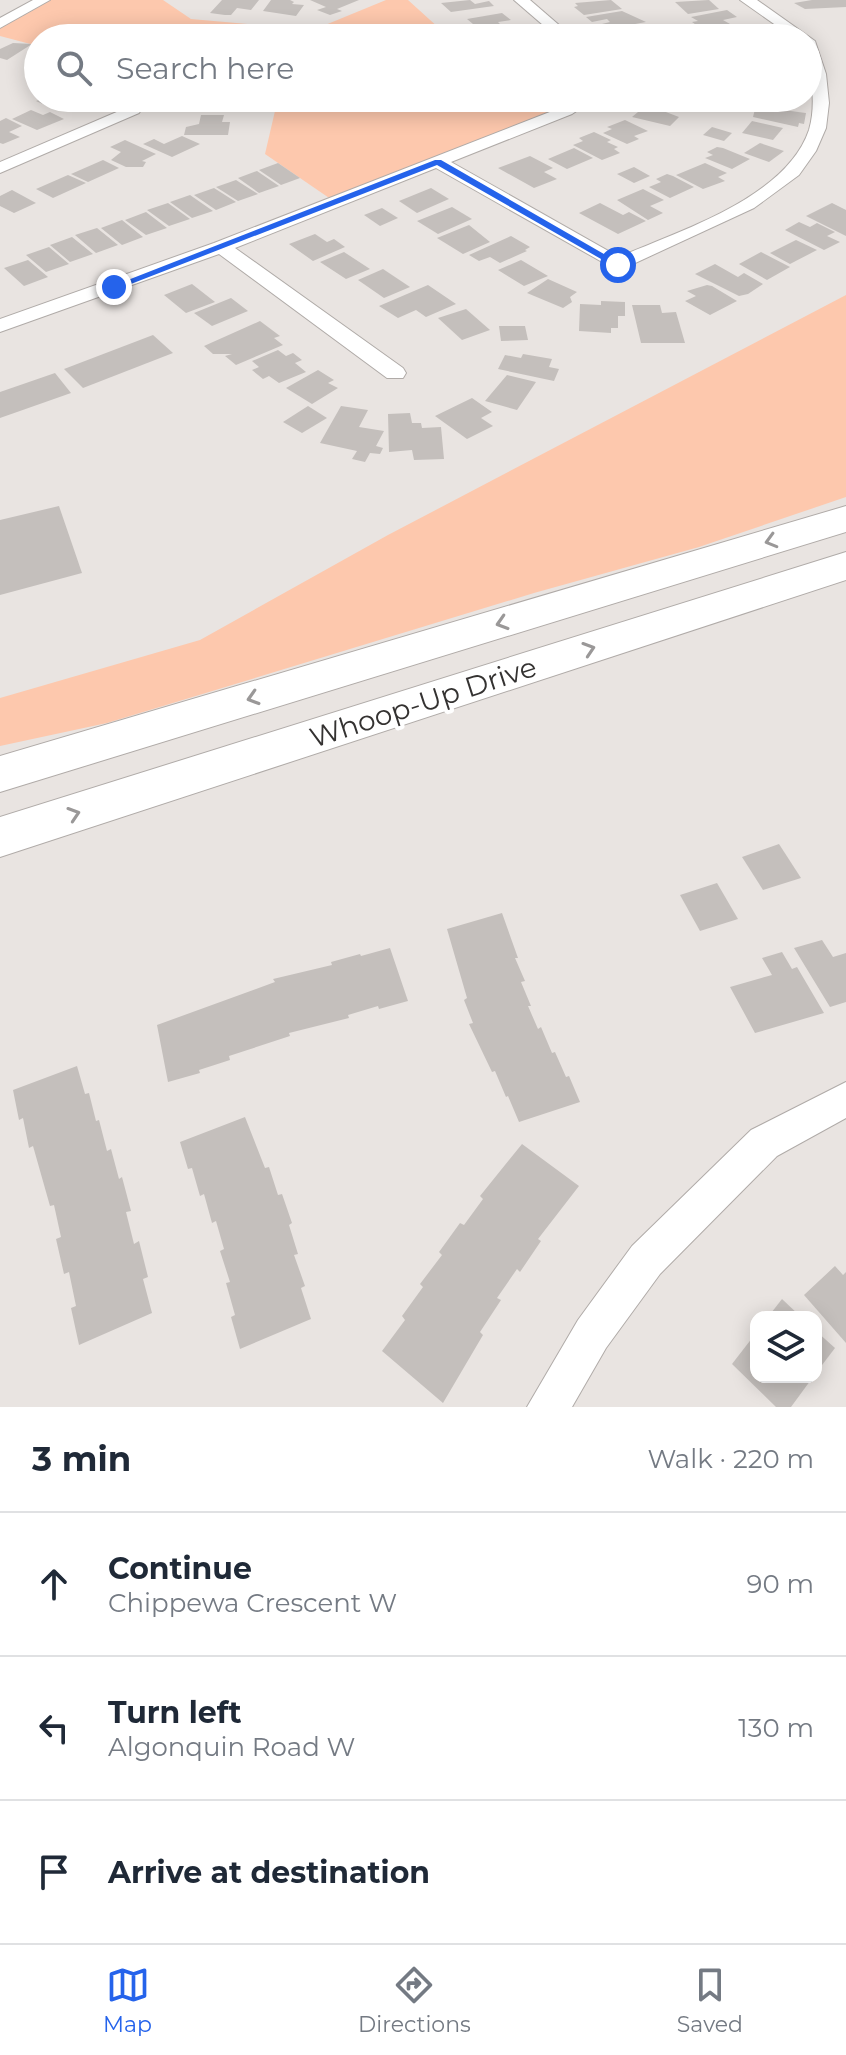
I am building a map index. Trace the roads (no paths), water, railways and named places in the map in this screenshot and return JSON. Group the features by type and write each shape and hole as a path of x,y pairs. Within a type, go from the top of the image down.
{"highway":[{"name":"Whoop-Up Drive","path":"0,774 846,519"},
{"name":"Whoop-Up Drive","path":"0,837 846,566"}],"street":[{"path":"0,24 43,0"},
{"path":"521,0 550,24"},
{"path":"747,0 782,24"},
{"path":"822,60 838,79"},
{"path":"0,168 128,112"},
{"path":"0,326 221,247 563,112"},
{"path":"438,162 618,265 774,194 800,178 829,148"},
{"path":"221,247 395,373"},
{"path":"548,1407 592,1334 646,1260 705,1199 764,1143 846,1099"}]}
